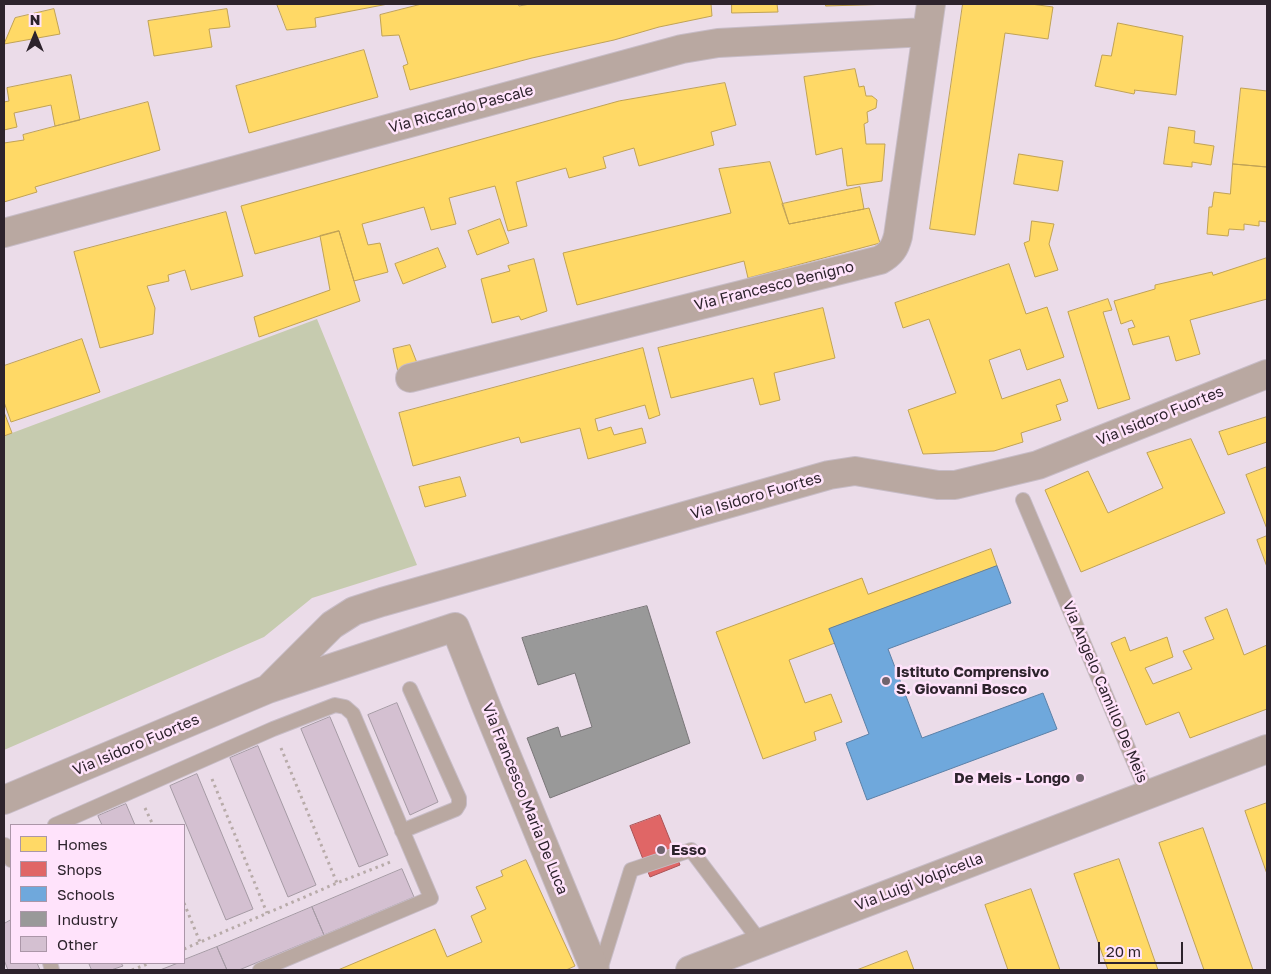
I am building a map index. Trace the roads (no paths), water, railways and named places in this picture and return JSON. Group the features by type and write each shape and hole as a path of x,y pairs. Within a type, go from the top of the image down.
{"street":[{"name":"Via Francesco Benigno","path":"410,378 887,256 894,250 898,236 931,4"},
{"name":"Via Riccardo Pascale","path":"4,233 682,49 718,43 926,32"},
{"name":"Via Isidoro Fuortes","path":"268,689 332,625 354,611 382,602 830,475 855,471 947,486 1038,465 1267,374"},
{"name":"Via Isidoro Fuortes","path":"4,800 268,689 455,627"},
{"name":"Via Francesco Maria De Luca","path":"455,627 596,970"},
{"name":"Via Angelo Camillo De Meis","path":"1148,795 1267,749"},
{"name":"Via Luigi Volpicella","path":"690,970 1148,795"}],"lane":[{"name":"Via Angelo Camillo De Meis","path":"1023,500 1148,795"},
{"path":"402,831 456,809 459,804 459,798 410,689"},
{"path":"61,824 78,821 273,729 335,705 345,707 353,714 431,898 260,970"},
{"path":"600,970 631,870 691,850 762,944"}],"place":[{"name":"Istituto Comprensivo S. Giovanni Bosco","path":"886,681"},
{"name":"De Meis - Longo","path":"1080,778"},
{"name":"Esso","path":"661,850"}]}
